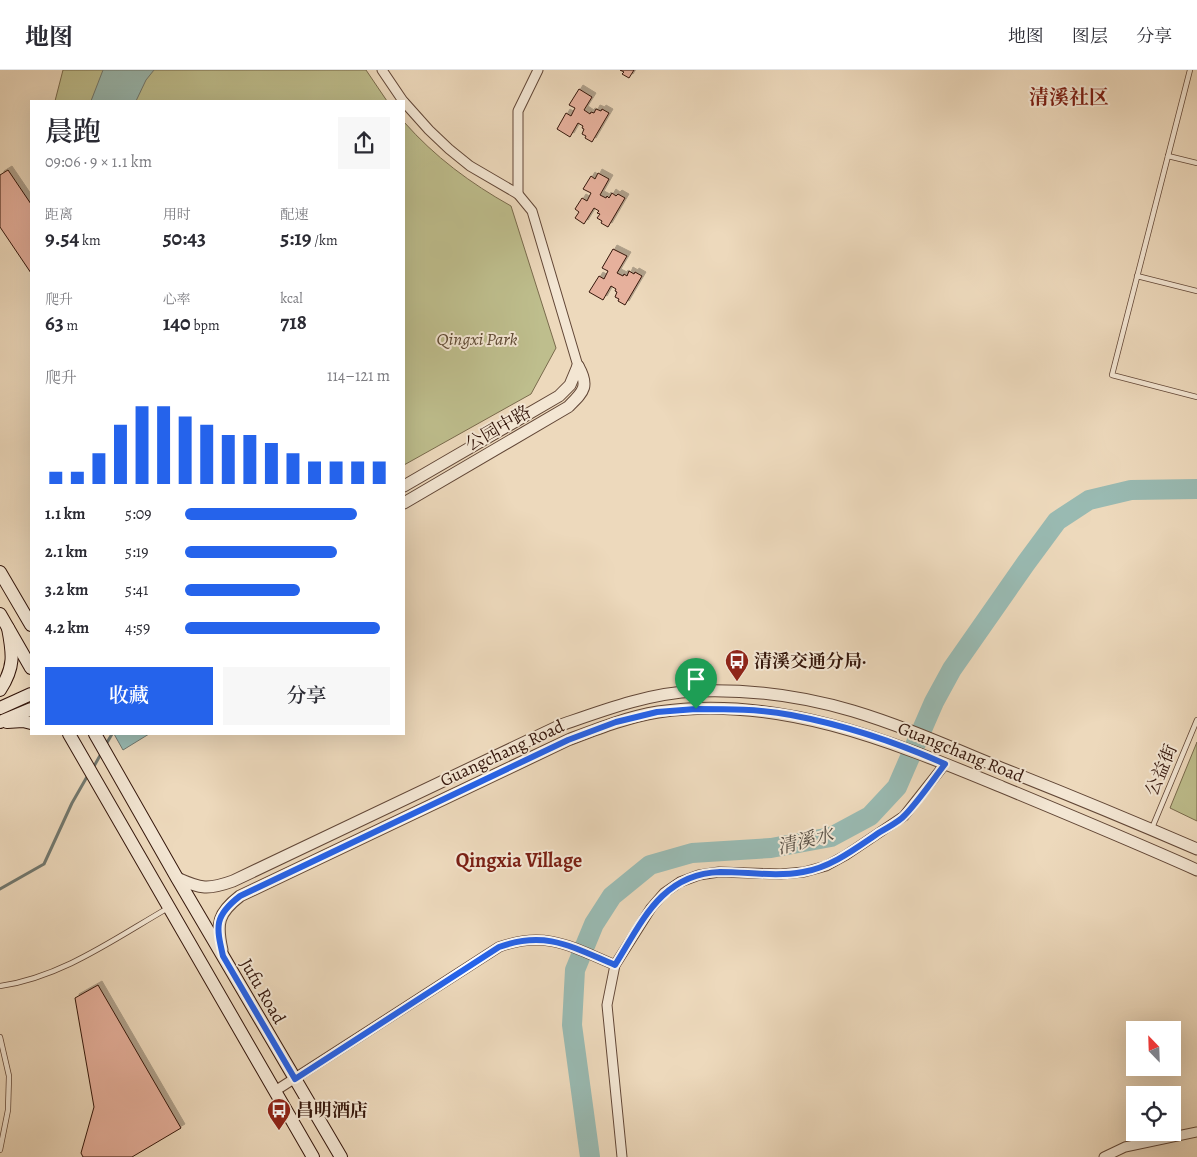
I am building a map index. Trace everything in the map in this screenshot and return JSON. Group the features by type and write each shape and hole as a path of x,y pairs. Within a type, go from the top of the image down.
{"main road":[{"path":"0,572 30,623"},
{"path":"0,614 30,666"},
{"path":"0,690 10,672 12,652 8,628"},
{"path":"0,708 30,694"},
{"path":"0,722 30,710"},
{"path":"0,722 23,721 30,723"},
{"name":"Jufu Road","path":"96,735 177,878 341,1157"},
{"path":"72,739 313,1157"}],"street":[{"path":"382,70 403,100"},
{"path":"405,102 429,130 449,149 493,181 518,194 518,111 538,70"},
{"name":"公园中路","path":"405,502 568,407 585,387 584,377 578,366 532,211 518,194"},
{"name":"公园中路","path":"405,485 559,396 570,386 578,366"},
{"name":"Guangchang Road","path":"177,878 196,887 215,887 233,881 560,725 611,707 656,696 695,691 742,692 792,698 852,711 951,747 1197,849"},
{"name":"Guangchang Road","path":"223,956 218,936 220,920 227,906 240,896 568,740 616,722 657,712 696,709 740,710 790,715 846,728 943,763 1116,834 1197,870"},
{"path":"622,1157 607,1005 615,965 651,908 664,893 680,882 699,875 719,872 782,874 804,872 826,866 846,855 904,816 943,763"},
{"path":"275,1091 499,947 515,941 548,940 564,944 615,965"},
{"path":"1104,1157 1125,1148 1197,1132"}],"lane":[{"path":"1190,70 1112,375 1197,396"},
{"path":"1168,156 1197,163"},
{"path":"1137,276 1197,291"},
{"name":"公益街","path":"1151,829 1197,720"},
{"path":"0,986 40,977 62,968 169,908"},
{"path":"0,1037 8,1076 8,1110 0,1150"}],"green space":[{"path":"63,70 366,70 386,100 55,100"},
{"name":"Qingxi Park","path":"405,123 441,158 481,188 511,206 556,348 531,394 405,464"},
{"path":"1197,742 1197,821 1170,808"}],"water":[{"path":"103,70 154,70 146,80 136,100 91,100"},
{"path":"115,735 147,735 123,750"}],"building":[{"path":"620,70 634,70 629,78 622,74 624,72"},
{"path":"579,89 592,97 584,110 590,114 591,112 594,113 596,109 601,111 602,109 609,113 592,142 582,134 583,126 578,123 570,137 557,129 566,113 571,116 575,108 569,105"},
{"path":"8,170 30,203 30,272 0,227 0,175"},
{"path":"598,173 609,179 600,195 609,198 612,193 625,198 608,227 597,218 600,214 594,208 584,224 575,218 579,212 575,209 582,198 587,201 591,193 583,189 591,176 595,179"},
{"path":"613,249 627,256 617,273 627,276 629,271 642,276 625,305 615,297 616,289 611,286 603,300 589,292 599,276 604,279 608,271 602,268"},
{"path":"98,985 181,1128 132,1157 83,1157 81,1153 94,1107 75,998"}],"waterway":[{"name":"清溪水","path":"590,1157 572,1025 575,970 594,924 612,896 650,865 692,853 771,848 831,837 870,816 897,787 934,702 952,669 1057,521 1089,500 1131,490 1197,489"},
{"path":"105,746 111,735"},
{"path":"93,768 102,752"},
{"path":"0,889 44,864 72,803 88,775"}],"place":[{"name":"清溪交通分局·","path":"737,682"},
{"name":"昌明酒店","path":"279,1131"}],"district":[{"name":"清溪社区","path":"1069,97"},
{"name":"Qingxia Village","path":"519,860"}],"route":[{"path":"696,709 740,710 790,715 846,728 945,764 904,816 846,855 826,866 804,872 782,874 719,872 699,875 680,882 664,893 651,908 615,965 564,944 548,940 515,941 499,947 295,1079 223,956 218,936 220,920 227,906 240,896 568,740 616,722 657,712 696,709"}]}
